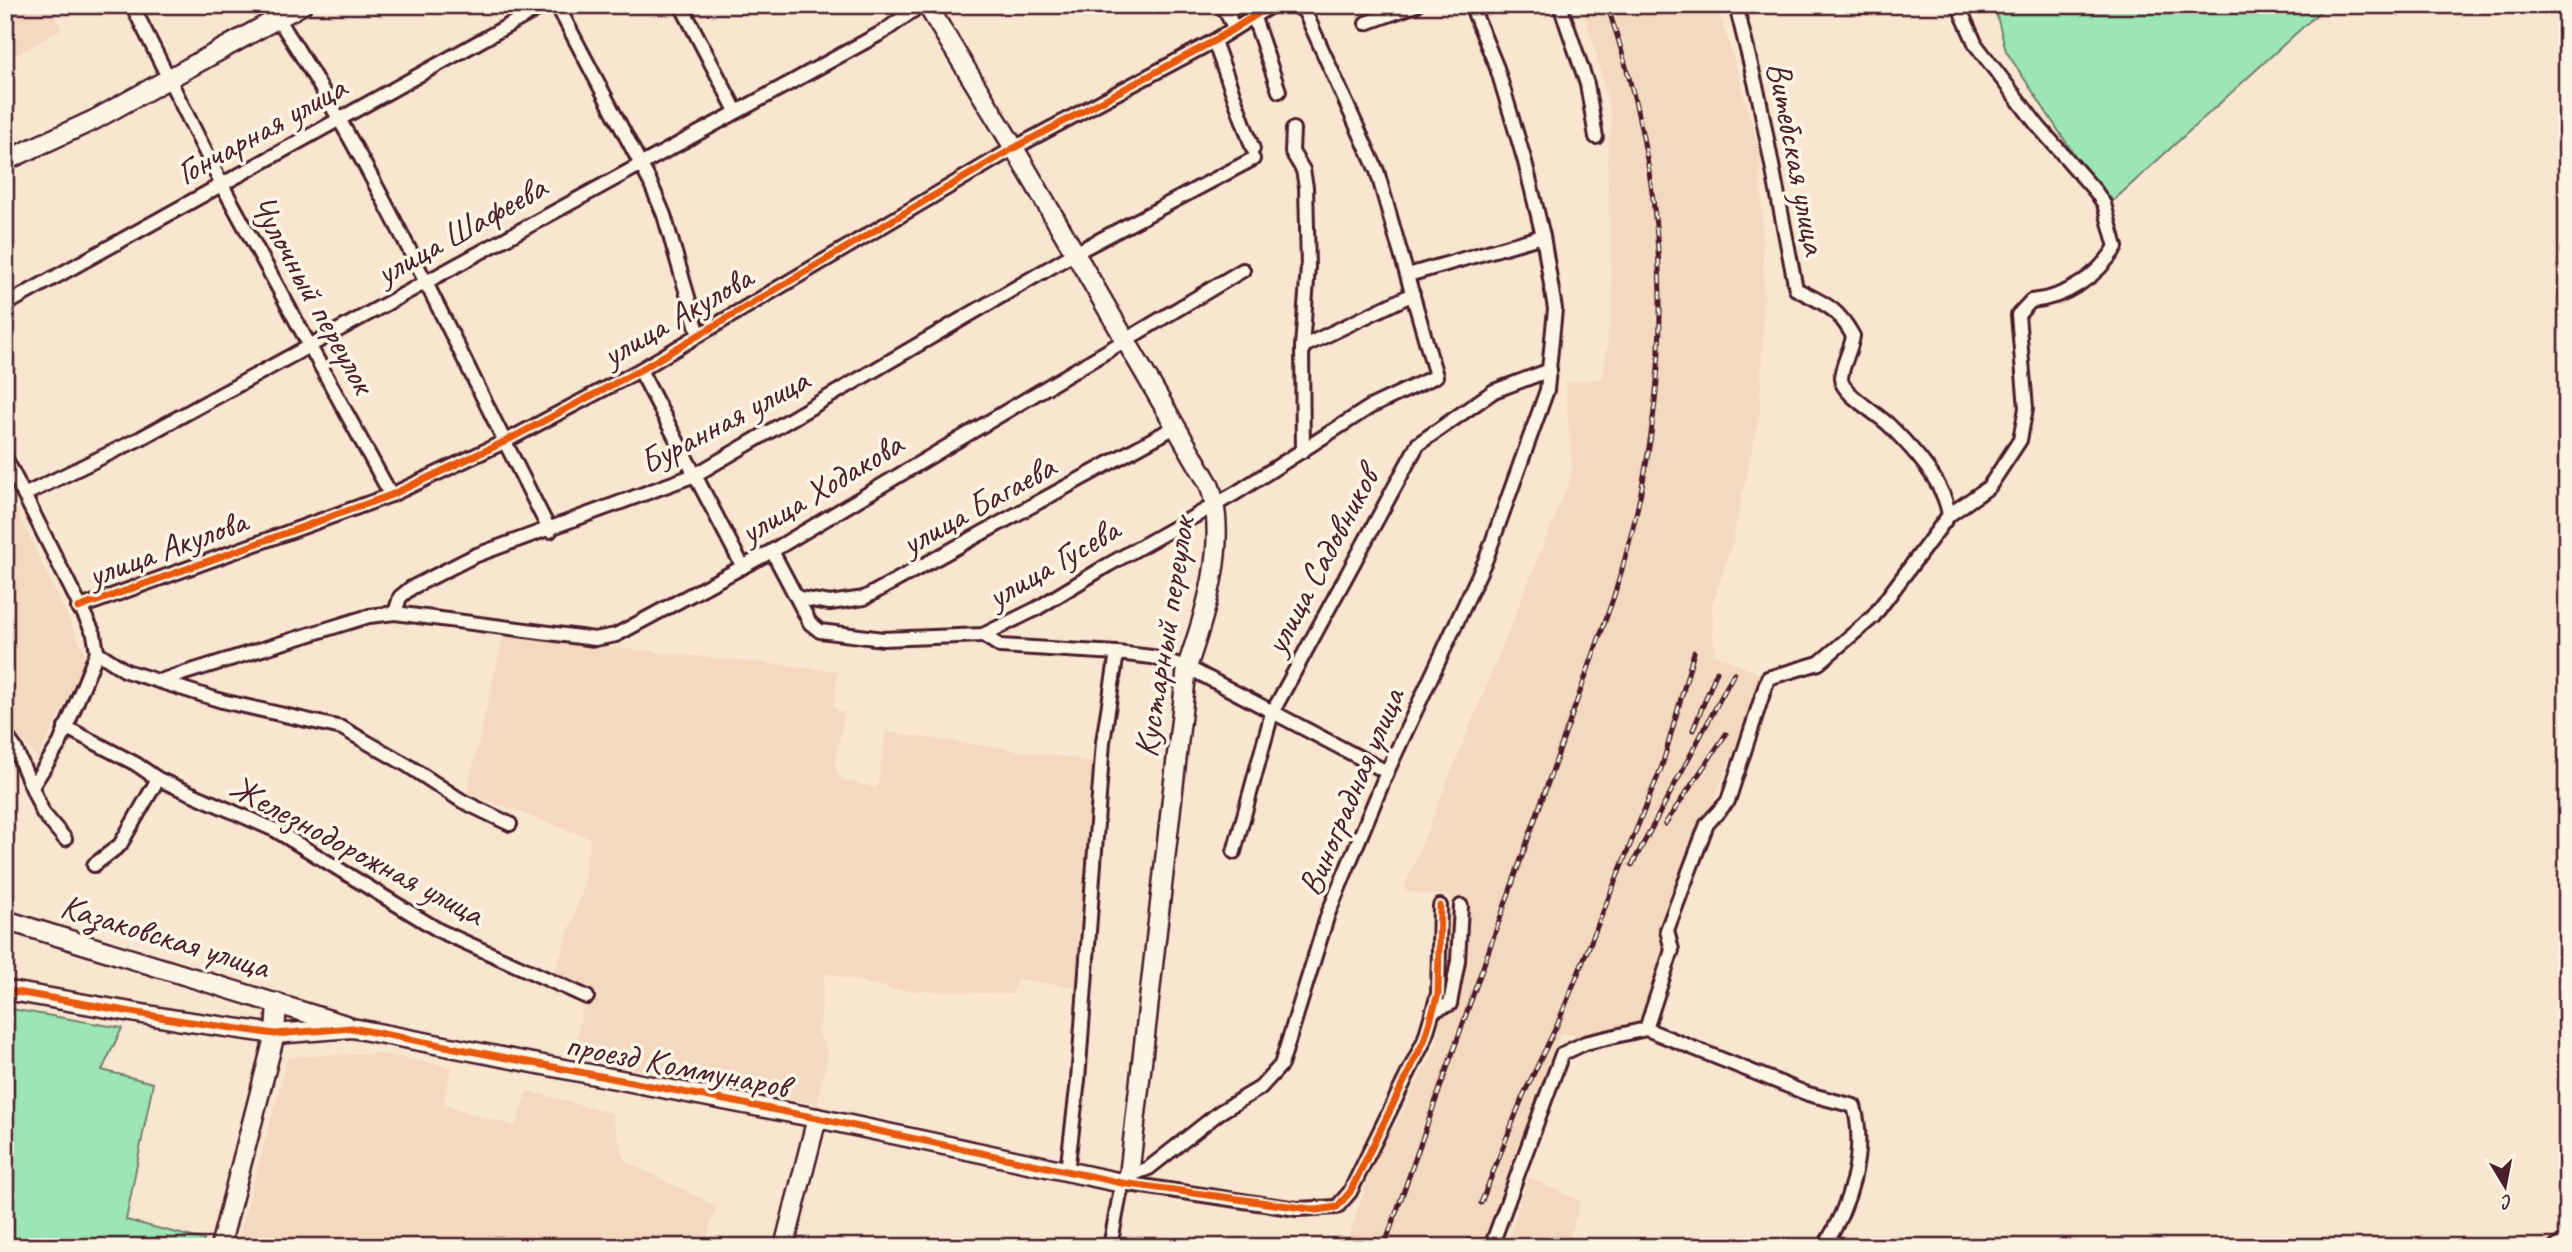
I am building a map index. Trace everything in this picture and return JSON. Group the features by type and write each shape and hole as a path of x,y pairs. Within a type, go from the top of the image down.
{"street":[{"name":"Чулочный переулок","path":"132,5 221,183 391,495"},
{"path":"5,160 94,120 170,81 274,12 302,5"},
{"name":"Гончарная улица","path":"5,305 545,5"},
{"path":"557,5 664,215 699,335"},
{"path":"681,5 736,111"},
{"name":"улица Шафеева","path":"24,495 141,438 309,344 426,283 883,32 921,5"},
{"name":"Кустарный переулок","path":"928,5 1209,484 1216,505 1218,517 1209,592 1187,667 1126,1180"},
{"path":"1222,5 1234,27"},
{"name":"улица Акулова","path":"78,608 391,495 504,442 640,370 1014,148 1214,41 1272,5"},
{"path":"1366,23 1416,5"},
{"name":"Виноградная улица","path":"1126,1180 1149,1168 1220,1112 1260,1088 1281,1065 1328,914 1387,772 1486,559 1547,390 1555,309 1543,236 1500,80 1471,5"},
{"path":"1560,5 1587,83 1596,137"},
{"name":"Витебская улица","path":"1736,5 1759,98 1796,289 1829,304 1843,317 1853,336 1841,379 1844,388 1890,425 1924,466 1941,490 1949,515"},
{"path":"1646,1029 1672,950 1667,930 1707,824 1728,801 1768,678 1819,663 1874,617 1949,515 1989,487 2020,439 2026,408 2018,315 2031,301 2050,299 2071,291 2108,260 2116,247 2104,204 2038,126 1976,45 1958,5"},
{"path":"1300,8 1377,171 1413,294 1303,347"},
{"path":"274,12 337,120 426,283 550,531"},
{"path":"1253,15 1279,91"},
{"name":"Буранная улица","path":"395,613 400,597 411,588 474,556 550,531 695,475 1075,253 1253,154 1214,41"},
{"path":"1293,129 1292,152 1303,170 1306,187 1308,267 1303,347 1303,451"},
{"path":"1408,275 1543,236"},
{"name":"улица Ходакова","path":"395,613 595,639 617,635 772,551 1243,270"},
{"name":"улица Гусева","path":"799,598 810,623 820,631 883,639 983,635 1036,609 1118,558 1216,505 1370,407 1436,376 1413,294"},
{"path":"640,370 743,567"},
{"name":"улица Садовников","path":"1234,852 1272,713 1313,631 1418,444 1494,391 1550,370"},
{"name":"улица Багаева","path":"799,598 830,603 864,598 1175,426"},
{"path":"5,457 78,608 94,634 97,652 60,743 33,785"},
{"path":"772,551 799,598"},
{"path":"159,681 369,617 395,613"},
{"path":"983,635 1000,646 1117,653 1152,657 1187,667 1387,772"},
{"path":"97,652 126,671 222,701 342,728 462,801 510,824"},
{"path":"1067,1172 1078,1080 1103,742 1117,653"},
{"name":"Железнодорожная улица","path":"65,727 136,764 158,779 275,830 440,931 587,997"},
{"path":"5,734 33,785 43,813 65,839"},
{"path":"94,865 120,845 158,779"},
{"path":"1433,1011 1438,994 1440,906"},
{"path":"1433,1011 1450,1004 1458,961 1461,906"},
{"name":"Казаковская улица","path":"5,920 277,1003 275,1034 220,1247"},
{"name":"проезд Коммунаров","path":"5,990 275,1034 352,1028"},
{"name":"проезд Коммунаров","path":"277,1003 352,1028 817,1118 1067,1172 1297,1209 1337,1207 1350,1192 1418,1053 1433,1011"},
{"path":"1491,1247 1562,1054 1585,1043 1646,1029 1808,1094 1854,1106 1860,1146 1842,1219 1825,1247"},
{"path":"784,1247 817,1118"},
{"path":"1110,1247 1126,1180"},
{"path":"2556,1247 2567,1239"}],"shaded area":[{"path":"5,5 48,5 62,29 12,58 5,46"},
{"path":"1581,5 1716,5 1760,154 1764,289 1760,413 1732,544 1712,606 1714,654 1764,676 1716,795 1639,1022 1578,1037 1561,1032 1488,1247 1345,1247 1383,1135 1395,1126 1438,1043 1451,896 1419,894 1404,890 1405,886 1569,482 1572,468 1565,383 1603,378 1612,303 1607,156 1612,120 1597,56"},
{"path":"5,486 87,658 38,758 5,721"},
{"path":"503,636 838,671 833,706 837,711 845,712 834,765 842,780 877,788 886,732 1099,762 1077,987 1016,979 1013,994 897,990 825,973 819,1033 828,1054 817,1104 574,1057 582,1004 554,988 553,977 582,893 590,838 467,793"},
{"path":"375,1053 452,1067 443,1105 516,1126 527,1091 611,1113 625,1161 716,1206 704,1247 236,1247 288,1057"},
{"path":"1528,1177 1581,1202 1568,1243 1577,1247 1506,1247"}],"green space":[{"path":"1994,5 2327,5 2113,201 2083,168 2006,51"},
{"path":"5,1008 122,1028 102,1070 153,1083 126,1220 204,1240 202,1247 5,1247"}],"railway":[{"path":"1384,1247 1614,596 1635,521 1649,447 1658,373 1660,300 1656,227 1646,153 1630,80 1607,5"},
{"path":"1481,1203 1523,1096 1558,1023 1662,766 1694,652"},
{"path":"1693,730 1717,671"},
{"path":"1632,865 1734,673"},
{"path":"1665,824 1726,734"},
{"path":"1466,1247 1469,1240"}],"cycle path":[{"path":"78,608 391,495 504,442 640,370 1014,148 1214,41 1272,5"},
{"path":"5,990 275,1034 352,1028 817,1118 1122,1183 1317,1210 1337,1207 1350,1192 1424,1041 1438,994 1440,906"}]}
